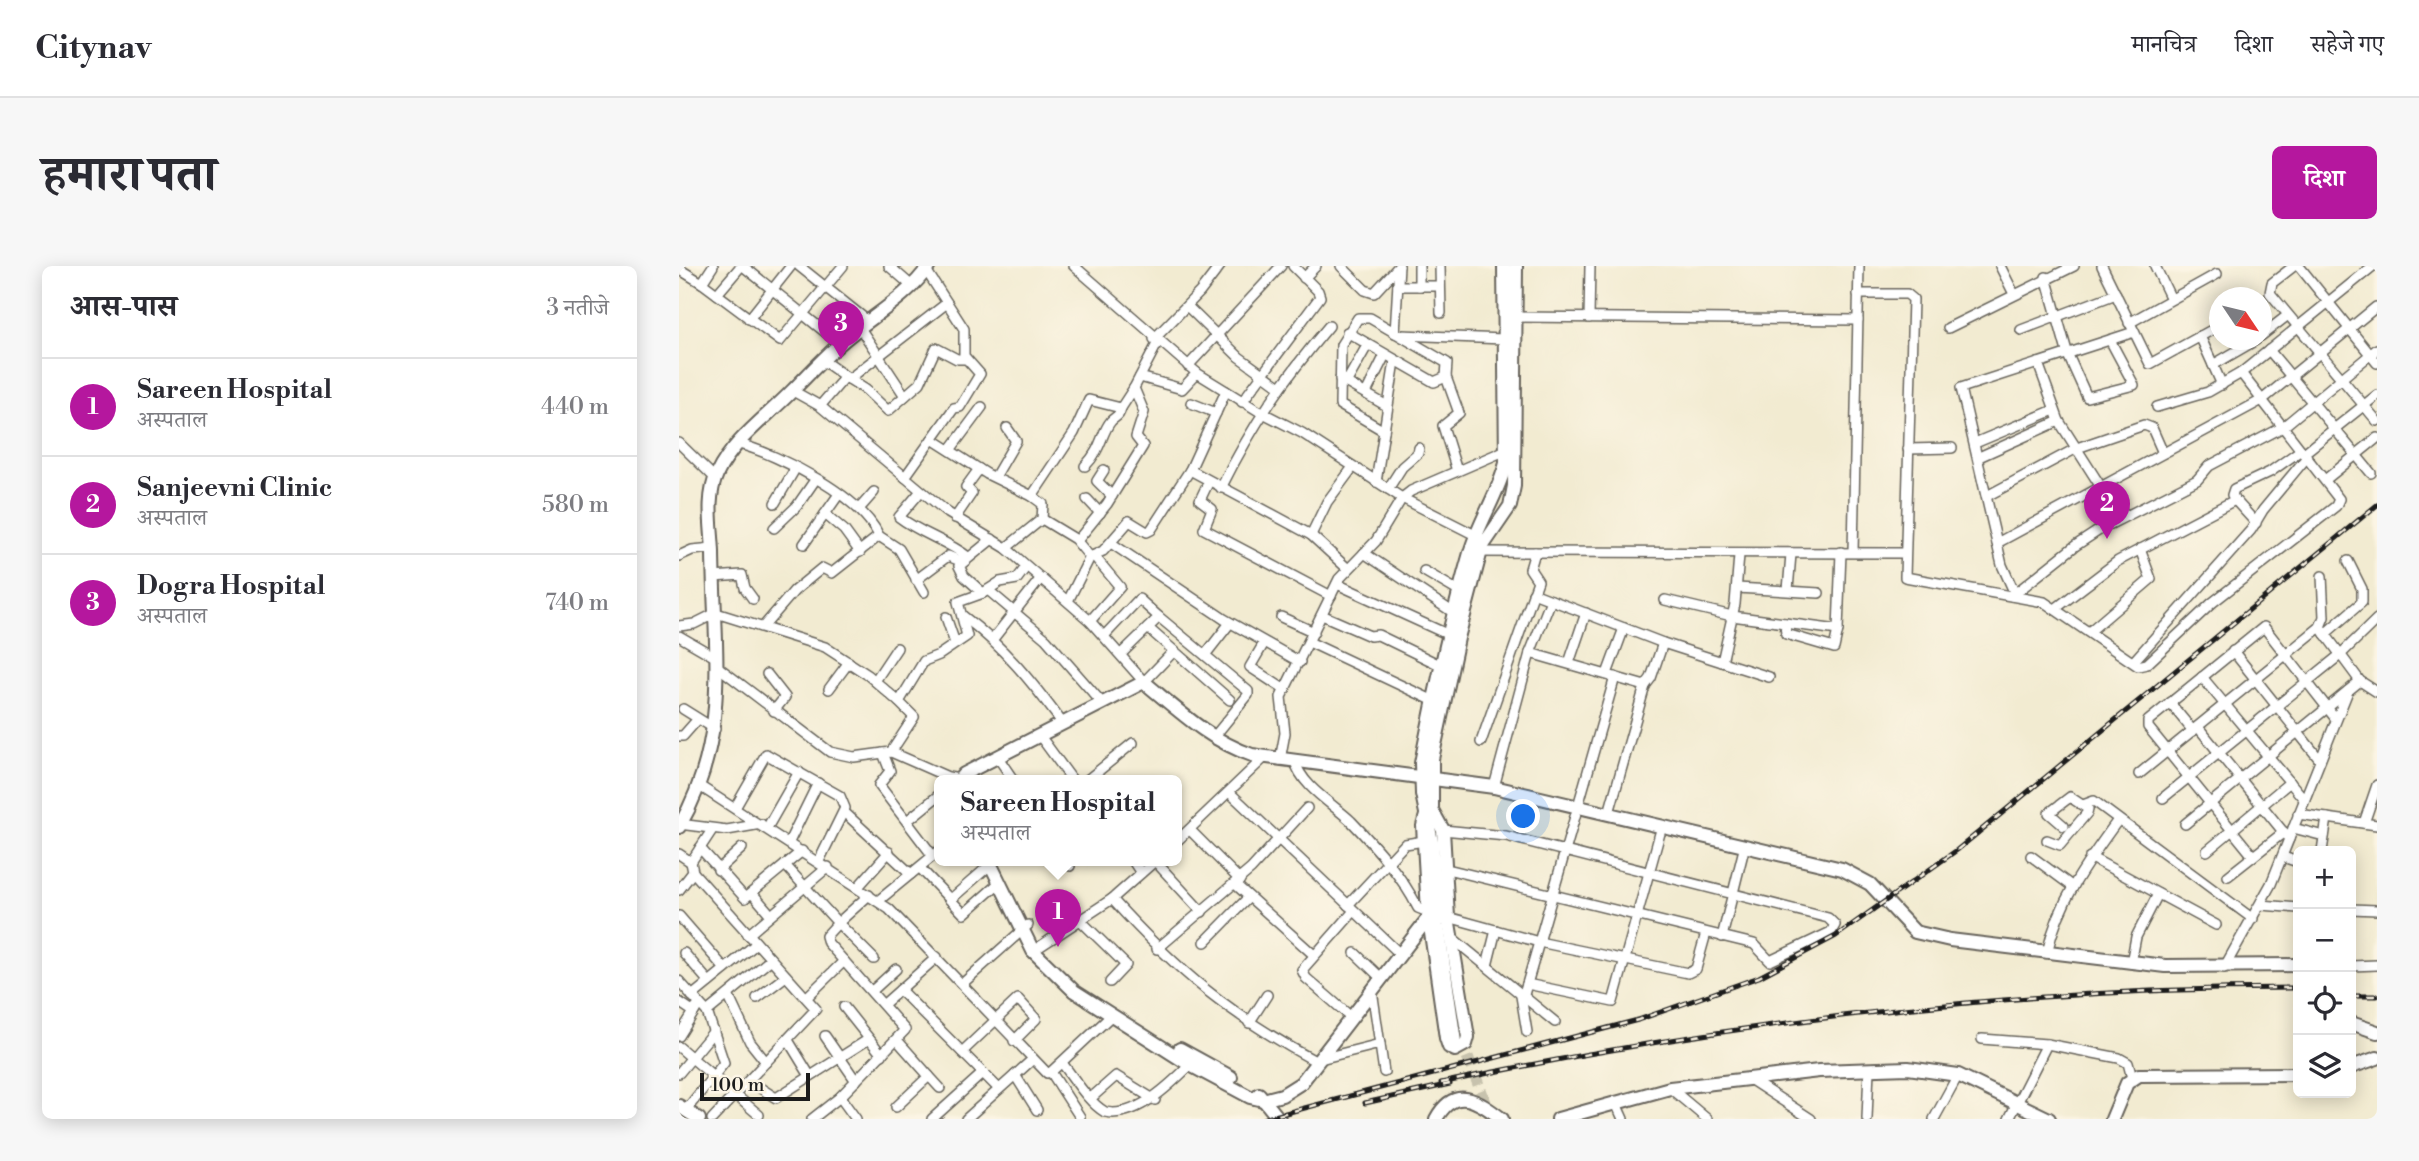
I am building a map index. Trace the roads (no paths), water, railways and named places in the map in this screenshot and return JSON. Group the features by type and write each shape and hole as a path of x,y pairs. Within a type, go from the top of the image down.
{"street":[{"path":"702,283 713,266"},
{"path":"717,294 742,266 840,344"},
{"path":"748,318 791,266"},
{"path":"799,266 865,325 879,355 905,396"},
{"path":"679,268 780,341 843,266"},
{"path":"889,266 913,287"},
{"path":"1074,266 1197,373 1261,413 1302,433 1479,545 1535,552 1739,555 1904,553"},
{"path":"1085,466 1097,454 1111,422 1118,417 1156,340 1220,266"},
{"path":"1188,366 1281,266"},
{"path":"1243,402 1320,297 1318,290 1293,266"},
{"path":"1304,278 1316,266"},
{"path":"1341,266 1370,293 1377,290 1395,267"},
{"path":"1419,266 1419,286"},
{"path":"1440,266 1441,313"},
{"path":"1425,778 1485,513 1500,486 1511,448 1504,339 1510,318 1504,266"},
{"path":"1458,1041 1436,915 1425,778 1434,701 1460,592 1479,545 1510,506 1510,318 1515,266"},
{"path":"1589,318 1590,266"},
{"path":"1853,552 1859,266"},
{"path":"2000,266 2014,294"},
{"path":"1948,328 2048,273 2074,266"},
{"path":"2102,266 2150,364 2209,332"},
{"path":"2155,266 2171,299"},
{"path":"2377,363 2374,352 2350,329 2297,266 2269,287 2270,293 2377,421"},
{"path":"2272,348 2373,266"},
{"path":"1395,267 1398,286 1397,334"},
{"path":"764,826 712,830 679,826 709,758 715,729 717,663 712,489 739,444 822,360 913,287 927,268 964,329 963,352 966,359 980,374 960,406 954,408 905,477"},
{"path":"2048,273 2056,317 2068,355 2087,397 2131,388 2134,382 2110,340"},
{"path":"2014,595 1997,543 1961,388 2110,340 2171,299 2217,274"},
{"path":"1398,286 1440,286"},
{"path":"1858,294 1907,294 1913,299 1904,553 1904,574 1908,580 2029,597 2055,608 2138,666 2147,664 2212,603 2336,506 2339,499 2241,373"},
{"path":"2021,330 2116,294"},
{"path":"820,406 847,378 947,303"},
{"path":"1187,306 1216,335 1279,386"},
{"path":"1997,543 2262,400 2376,307"},
{"path":"2272,328 2288,315"},
{"path":"1384,431 1340,405 1343,381 1339,356 1347,332 1358,318 1364,317 1447,363 1447,377 1459,413 1443,426 1457,471"},
{"path":"1510,318 1858,320"},
{"path":"1221,488 1261,413 1279,386 1329,326"},
{"path":"1347,332 1437,383 1447,377"},
{"path":"1397,334 1504,339"},
{"path":"2200,336 2222,385"},
{"path":"1343,381 1368,344"},
{"path":"822,360 866,390 886,411 920,383 936,348 957,359 966,359"},
{"path":"2213,365 2239,350"},
{"path":"2157,407 2222,385 2269,350 2371,472"},
{"path":"2014,595 2075,546 2125,516 2197,480 2209,466 2283,426 2374,352"},
{"path":"1366,393 1385,355"},
{"path":"1376,482 1395,361"},
{"path":"2039,363 2059,421 2125,516"},
{"path":"1140,377 1182,389 1197,373"},
{"path":"1343,381 1387,406"},
{"path":"1077,541 1112,496 1143,446 1136,437 1143,418 1143,405 1134,388"},
{"path":"793,391 820,406 955,518 1006,548 1090,621 1145,682 1214,737 1241,751 1280,760 1494,787 1823,863 1859,877 1880,893 1902,922 1915,932 1949,940 2131,963 2224,968 2293,965"},
{"path":"1068,601 1092,557 1111,542 1129,521 1150,532 1190,470 1226,391"},
{"path":"2256,523 2235,500 2232,495 2234,489 2304,454 2377,395"},
{"path":"1032,496 1075,433 1089,400 1121,408"},
{"path":"1191,402 1216,413"},
{"path":"950,450 982,407"},
{"path":"1975,443 2054,410"},
{"path":"1979,457 2059,421"},
{"path":"1987,496 2077,448 2148,425 2163,453"},
{"path":"995,477 1016,441 1007,428"},
{"path":"2325,480 2377,438"},
{"path":"932,439 979,469 1032,496 1042,504 1042,519"},
{"path":"679,443 716,479"},
{"path":"739,444 765,452 839,494 859,509 879,536 899,550 924,592"},
{"path":"1388,489 1402,467 1419,453 1419,448"},
{"path":"1280,760 1285,733 1280,704 1336,584 1347,569 1384,531 1402,498 1411,491 1511,448"},
{"path":"1908,449 1952,448"},
{"path":"2133,662 2256,523 2304,454"},
{"path":"1311,535 1328,502 1353,467"},
{"path":"775,503 795,469"},
{"path":"955,518 972,493 966,487 979,469"},
{"path":"1104,470 1097,481 1112,496"},
{"path":"1190,470 1311,535 1347,569"},
{"path":"774,528 797,506 815,480"},
{"path":"1209,481 1200,500 1212,509 1204,529 1331,596"},
{"path":"921,491 899,517 920,532 954,546 965,559"},
{"path":"859,509 874,492"},
{"path":"804,544 839,494"},
{"path":"1087,499 1100,513"},
{"path":"2055,608 2096,576 2140,549 2235,500"},
{"path":"825,514 844,530 860,552"},
{"path":"1042,519 1077,541 1119,587 1090,621"},
{"path":"1006,548 1042,519"},
{"path":"763,627 795,590 822,568 831,573 879,536"},
{"path":"992,538 965,559 959,566 960,572 1046,639 1103,704"},
{"path":"1111,542 1158,577 1230,623 1300,662"},
{"path":"679,556 692,550 713,548"},
{"path":"2089,632 2151,579 2140,549"},
{"path":"1481,742 1538,578 1530,569 1535,552"},
{"path":"1785,623 1786,634 1831,649 1835,646 1841,552"},
{"path":"1363,553 1454,613"},
{"path":"1788,590 1791,554"},
{"path":"1722,662 1737,588 1739,555"},
{"path":"916,580 948,556 965,559"},
{"path":"2139,775 2286,655 2362,602 2362,589 2348,561"},
{"path":"899,702 924,661 939,656 967,636 958,602 985,592 1000,582 1017,579 1025,567"},
{"path":"1424,571 1460,592"},
{"path":"713,577 742,575 745,588 753,600"},
{"path":"2322,576 2325,617 2323,631 2360,681 2377,692"},
{"path":"993,639 1041,578"},
{"path":"1336,584 1449,635"},
{"path":"1737,588 1819,593"},
{"path":"1533,593 1663,643 1769,677"},
{"path":"1104,636 1139,599 1249,693 1214,737"},
{"path":"1494,787 1530,653 1552,600"},
{"path":"1665,600 1732,616 1838,630"},
{"path":"679,626 694,624 716,612 809,640 849,662 899,702 914,717 887,752 890,771 879,785 934,852"},
{"path":"1569,663 1585,613"},
{"path":"1322,615 1370,636 1378,635 1442,666"},
{"path":"963,616 993,639 1021,668 1063,724"},
{"path":"946,617 955,643"},
{"path":"1121,654 1159,617"},
{"path":"1281,617 1314,632"},
{"path":"2163,798 2307,682 2377,620"},
{"path":"1205,655 1230,623"},
{"path":"2253,856 2147,725 2264,627 2336,719"},
{"path":"1148,628 1230,700"},
{"path":"1527,1032 1522,997 1528,984 1578,806 1624,628"},
{"path":"679,636 830,752 854,757 887,752 943,775"},
{"path":"1310,642 1434,701"},
{"path":"1265,643 1250,667 1285,690"},
{"path":"1609,813 1645,686 1651,678 1663,643"},
{"path":"875,681 897,648"},
{"path":"966,775 997,756 1145,682 1174,651"},
{"path":"2233,651 2320,760"},
{"path":"1530,653 1645,686"},
{"path":"829,689 849,662"},
{"path":"767,674 785,696 774,711"},
{"path":"2202,677 2304,799"},
{"path":"2185,824 2360,681"},
{"path":"2224,968 2253,919 2283,858 2289,833 2348,691"},
{"path":"2170,703 2219,753 2289,833"},
{"path":"683,709 715,729"},
{"path":"679,736 683,736 698,719"},
{"path":"1040,736 1069,775"},
{"path":"1093,775 1133,743"},
{"path":"735,808 766,754 844,799 844,812 819,861"},
{"path":"997,756 1009,775"},
{"path":"1182,836 1265,757"},
{"path":"1295,761 1300,775 1351,821 1387,861 1409,890 1418,908 1428,914"},
{"path":"764,826 799,772"},
{"path":"2207,851 2290,782"},
{"path":"789,842 818,783"},
{"path":"698,785 878,901 937,957 1047,1073 1062,1063 1112,1015"},
{"path":"2364,823 2377,785"},
{"path":"1229,792 1399,953"},
{"path":"2047,839 2060,845 2087,813 2088,809 2070,797 2050,811 2049,815 2064,826"},
{"path":"907,821 934,799"},
{"path":"2083,806 2094,801 2253,919"},
{"path":"1157,949 1237,882 1307,808"},
{"path":"844,812 911,874"},
{"path":"1429,814 1443,830 1448,917 1468,1037 1466,1044 1455,1050 1447,1042 1428,914 1423,826 1429,814"},
{"path":"2298,814 2377,825"},
{"path":"2323,846 2327,818"},
{"path":"2047,953 2056,921 2073,887 2118,820"},
{"path":"1528,984 1610,1003 1614,1000 1662,827"},
{"path":"679,890 712,830"},
{"path":"1189,830 1249,897 1314,955"},
{"path":"1443,830 1506,836 1828,918 1835,925 1831,932 1773,961 1766,960 1757,945 1447,869"},
{"path":"2228,876 2289,833 2324,836"},
{"path":"1352,1017 1303,973 1303,966 1387,861 1409,842 1424,841"},
{"path":"1722,937 1745,845"},
{"path":"700,848 742,897 752,893 802,851"},
{"path":"718,870 742,848"},
{"path":"858,887 889,852"},
{"path":"679,854 770,960 815,1006 815,1012 712,1119"},
{"path":"878,901 934,856"},
{"path":"2031,856 2073,887"},
{"path":"2091,857 2215,925"},
{"path":"2283,858 2293,861"},
{"path":"785,865 874,959"},
{"path":"950,900 988,866"},
{"path":"993,866 999,883 1025,927"},
{"path":"994,866 1036,949 1074,991 1190,1065 1250,1097 1263,1100 1292,1091 1352,1017 1428,914"},
{"path":"1136,866 1141,873"},
{"path":"1036,949 1112,900 1149,866"},
{"path":"1160,866 1202,912"},
{"path":"748,935 828,867"},
{"path":"920,868 964,914 999,883"},
{"path":"752,893 771,915"},
{"path":"2131,963 2136,937 2158,894"},
{"path":"812,1119 826,1114 905,1030 827,940 828,933 869,895"},
{"path":"1205,942 1249,897"},
{"path":"1112,900 1157,949 1249,1023 1318,1061 1380,1044"},
{"path":"2260,905 2293,908"},
{"path":"2356,909 2377,910"},
{"path":"679,916 725,969"},
{"path":"1448,917 1539,942 1692,974 1706,933"},
{"path":"1081,921 1126,965 1110,982"},
{"path":"962,985 1025,927"},
{"path":"1487,966 1496,930"},
{"path":"1451,936 1555,1022"},
{"path":"679,1036 709,982 756,944"},
{"path":"1036,949 1078,985 1185,1053 1254,1089 1279,1119"},
{"path":"684,953 709,982"},
{"path":"1355,953 1381,978"},
{"path":"884,1004 937,957"},
{"path":"706,1013 770,960"},
{"path":"807,997 844,961"},
{"path":"2356,966 2377,965"},
{"path":"872,991 896,969"},
{"path":"757,998 786,976"},
{"path":"679,981 695,1004 706,1013 724,1063 715,1076 682,1108 699,1119"},
{"path":"900,990 999,1089"},
{"path":"1372,990 1384,1072"},
{"path":"728,995 750,1042 766,1062"},
{"path":"1249,1023 1267,995"},
{"path":"962,1052 1016,1000 1034,1014 1035,1022 1014,1041"},
{"path":"679,1002 695,1004"},
{"path":"844,1007 882,1055"},
{"path":"2356,1025 2377,1032"},
{"path":"679,1073 714,1031"},
{"path":"825,1036 856,1081"},
{"path":"749,1081 774,1099 869,1039"},
{"path":"1982,1039 2047,1044 2125,1061 2130,1067 2132,1078"},
{"path":"788,1040 810,1076"},
{"path":"897,1040 940,1088"},
{"path":"2009,1119 2047,1044"},
{"path":"679,1047 693,1056 759,1115"},
{"path":"2356,1065 2377,1058"},
{"path":"966,1119 1033,1059"},
{"path":"1062,1063 1091,1098 1106,1112 1115,1114 1142,1111 1190,1065"},
{"path":"1558,1119 1615,1101 1670,1088 1746,1077 1908,1068 1958,1075 2049,1119"},
{"path":"1867,1119 1869,1069"},
{"path":"1051,1072 1080,1117"},
{"path":"932,1119 983,1073"},
{"path":"2112,1119 2122,1091 2132,1078 2148,1074 2293,1074"},
{"path":"1015,1075 1037,1110"},
{"path":"1934,1119 1958,1075"},
{"path":"896,1107 929,1076"},
{"path":"1091,1098 1116,1076 1155,1100"},
{"path":"1746,1077 1811,1119"},
{"path":"1670,1088 1696,1116 1707,1119"},
{"path":"840,1097 856,1119"},
{"path":"1436,1119 1447,1104 1465,1098 1477,1101 1501,1119"},
{"path":"1615,1101 1623,1119"},
{"path":"1444,1119 1452,1111 1466,1107 1490,1119"},
{"path":"975,1110 984,1118"}],"tunnel":[{"path":"1461,1040 1492,1119"}],"railway":[{"path":"1263,1119 1638,1020 1759,977 1836,936 1957,850 2377,505"},
{"path":"1441,1083 1653,1043 1867,1013 2082,994 2293,988"},
{"path":"2356,996 2377,996"},
{"path":"1365,1103 1450,1084"}],"place":[{"name":"Dogra Hospital","path":"841,359"},
{"name":"Sanjeevni Clinic","path":"2107,539"},
{"name":"Sareen Hospital","path":"1058,947"}]}
